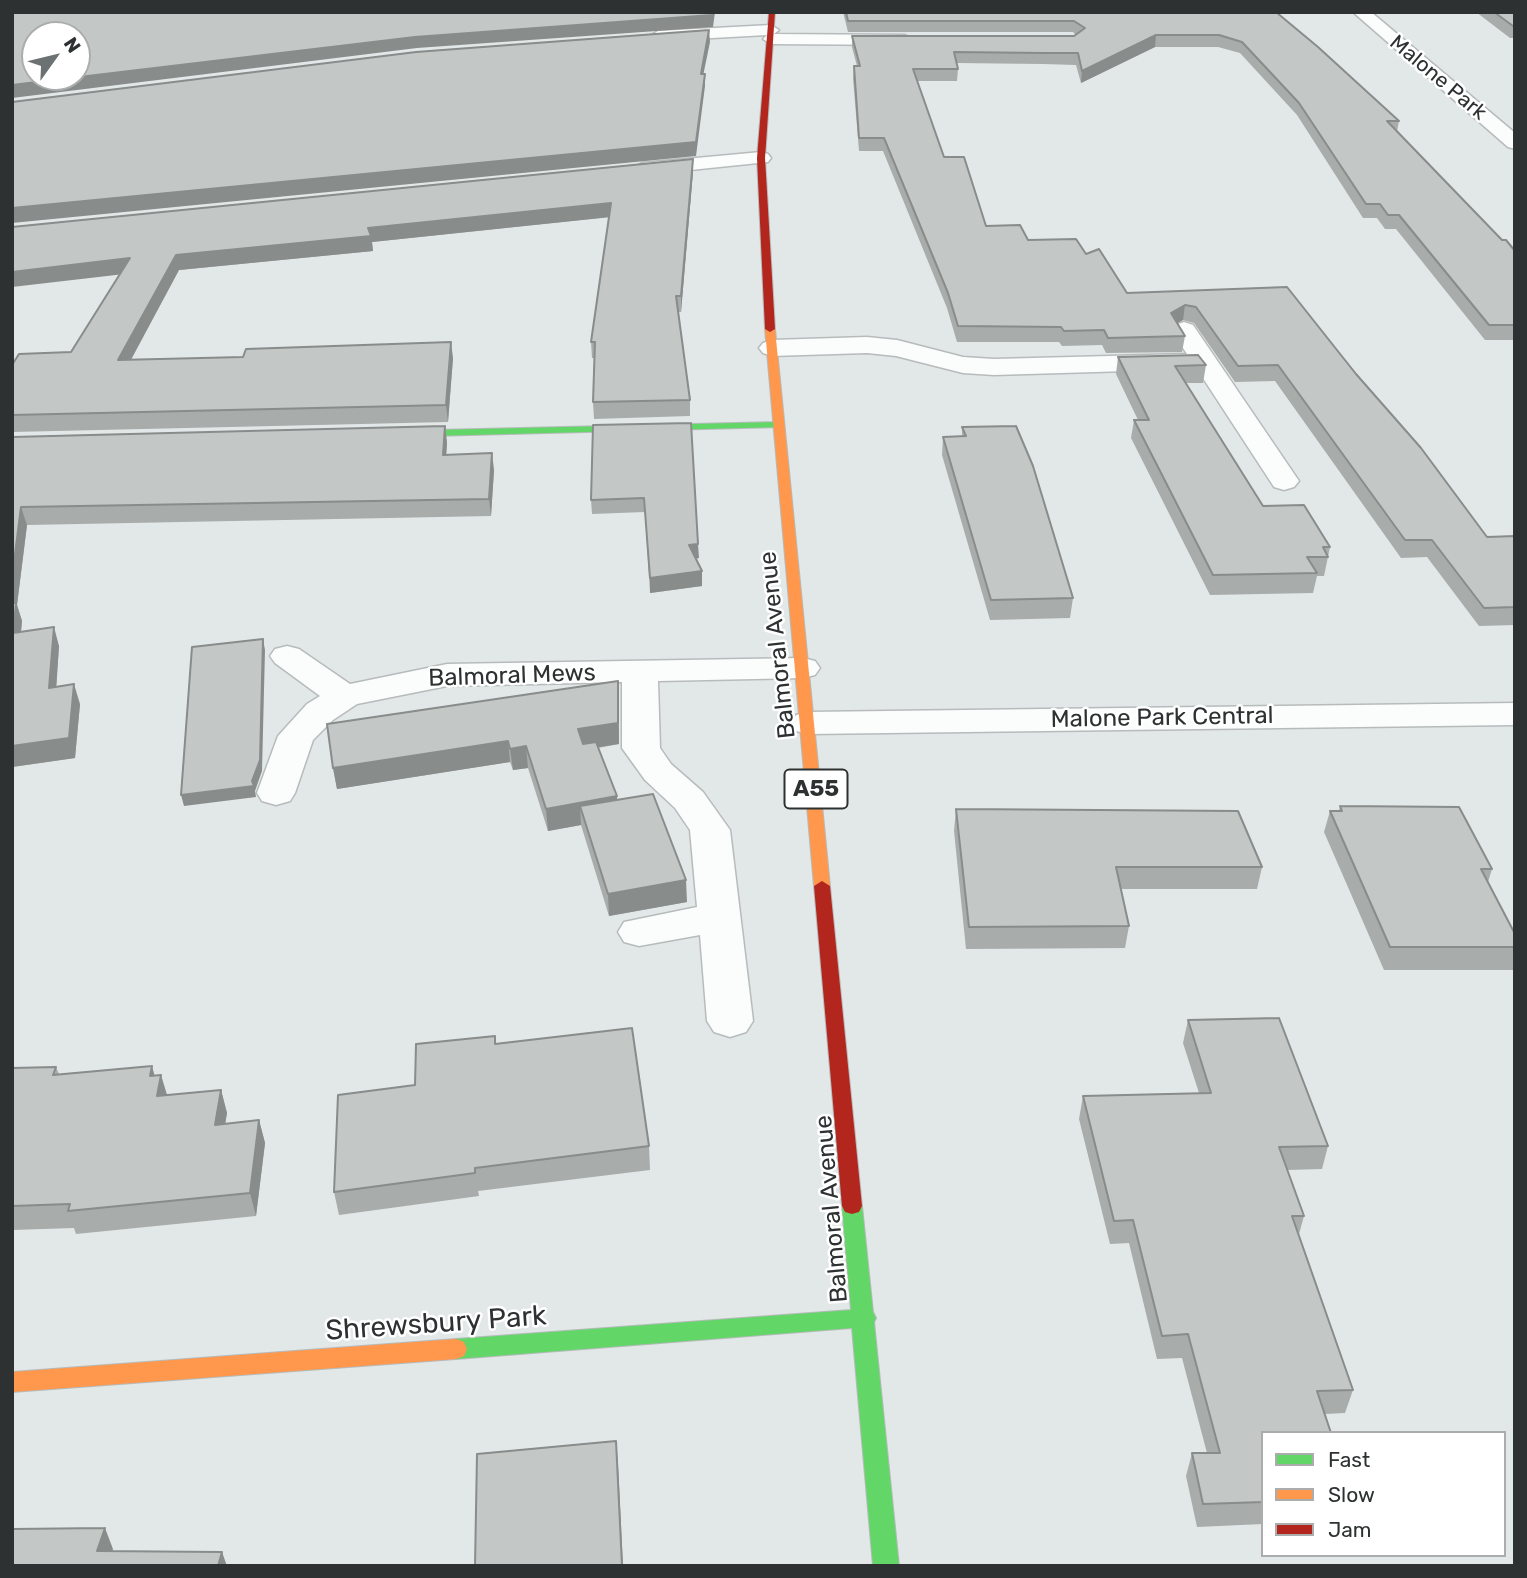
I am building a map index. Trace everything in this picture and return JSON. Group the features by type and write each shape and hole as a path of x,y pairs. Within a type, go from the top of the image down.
{"main road":[{"name":"Balmoral Avenue","path":"771,27 761,158 772,348 886,1566"},
{"path":"375,435 778,425"},
{"name":"Shrewsbury Park","path":"12,1382 864,1318"}],"street":[{"name":"Malone Park","path":"1361,12 1515,143"},
{"path":"638,38 771,27 922,40"},
{"path":"621,171 761,158"},
{"path":"1184,330 1284,481"},
{"path":"772,348 867,345 897,348 963,365 994,367 1205,360"},
{"path":"287,656 344,696"},
{"name":"Balmoral Mews","path":"276,793 296,736 320,712 344,696 447,675 803,668"},
{"path":"640,672 640,748 658,772 690,800 710,830 730,1021"},
{"name":"Malone Park Central","path":"809,723 1515,714"},
{"path":"639,932 720,917"}],"building":[{"path":"12,12 713,12 712,15 415,37 91,76 91,21 21,21 21,84 12,85"},
{"path":"846,12 1276,12 1318,47 1399,121 1387,121 1515,251 1515,325 1489,325 1399,215 1388,215 1380,204 1366,204 1299,103 1242,42 1219,35 1156,35 1082,71 1078,53 954,52 958,69 913,69 944,157 964,157 986,226 1020,225 1028,240 1076,239 1086,254 1099,249 1127,293 1287,287 1356,374 1421,448 1487,537 1515,536 1515,607 1484,608 1432,540 1405,540 1278,365 1238,366 1196,307 1185,305 1171,313 1185,336 1108,338 1104,330 958,326 948,293 884,138 859,138 854,66 860,66 852,36 1074,36 1085,28 1074,21 848,21"},
{"path":"1494,12 1515,12 1515,26 1513,26"},
{"path":"709,30 701,74 705,74 696,142 12,208 12,102 416,52"},
{"path":"693,159 681,296 676,296 690,400 593,402 595,342 591,342 611,203 368,228 371,236 176,255 118,360 243,357 246,349 451,342 446,405 12,415 12,365 19,354 71,352 130,258 12,272 12,227"},
{"path":"1198,355 1206,365 1175,366 1263,506 1304,505 1330,547 1323,547 1328,557 1307,557 1317,573 1213,575 1134,420 1149,420 1118,357"},
{"path":"691,423 698,544 689,545 702,571 650,578 644,498 591,500 593,425"},
{"path":"445,426 443,455 492,453 489,499 21,507 12,578 12,437"},
{"path":"1016,426 1033,466 1073,598 991,600 943,437 966,436 962,427"},
{"path":"12,603 16,603 13,633 54,627 49,688 74,684 69,738 12,746"},
{"path":"263,639 260,760 252,781 254,786 181,795 192,647"},
{"path":"618,681 618,723 578,729 583,744 596,742 617,796 546,809 526,746 510,749 508,741 333,768 327,724"},
{"path":"653,794 686,880 608,894 580,806"},
{"path":"1340,806 1459,807 1492,869 1481,869 1515,934 1515,947 1390,947 1330,811 1342,811"},
{"path":"956,809 1238,811 1262,867 1116,867 1129,926 969,927"},
{"path":"1279,1018 1328,1146 1279,1147 1304,1216 1292,1216 1353,1390 1317,1391 1330,1431 1261,1431 1261,1502 1203,1504 1192,1453 1220,1453 1188,1334 1162,1336 1133,1220 1114,1221 1083,1096 1211,1093 1188,1020"},
{"path":"632,1028 649,1146 475,1168 475,1173 334,1192 338,1095 415,1085 416,1044 495,1036 495,1044"},
{"path":"152,1066 150,1076 161,1075 157,1096 221,1090 215,1125 259,1120 250,1193 68,1211 70,1204 12,1206 12,1068 56,1067 53,1075"},
{"path":"616,1441 622,1566 475,1566 477,1454"},
{"path":"105,1528 97,1551 222,1552 218,1566 12,1566 12,1529"}],"traffic: fast":[{"path":"392,434 778,425"},
{"path":"852,1206 886,1566"},
{"path":"456,1349 865,1318"}],"traffic: slow":[{"path":"770,329 822,886"},
{"path":"12,1382 456,1349"}],"traffic: jam":[{"path":"770,329 761,158 772,12"},
{"path":"822,886 852,1206"}]}
